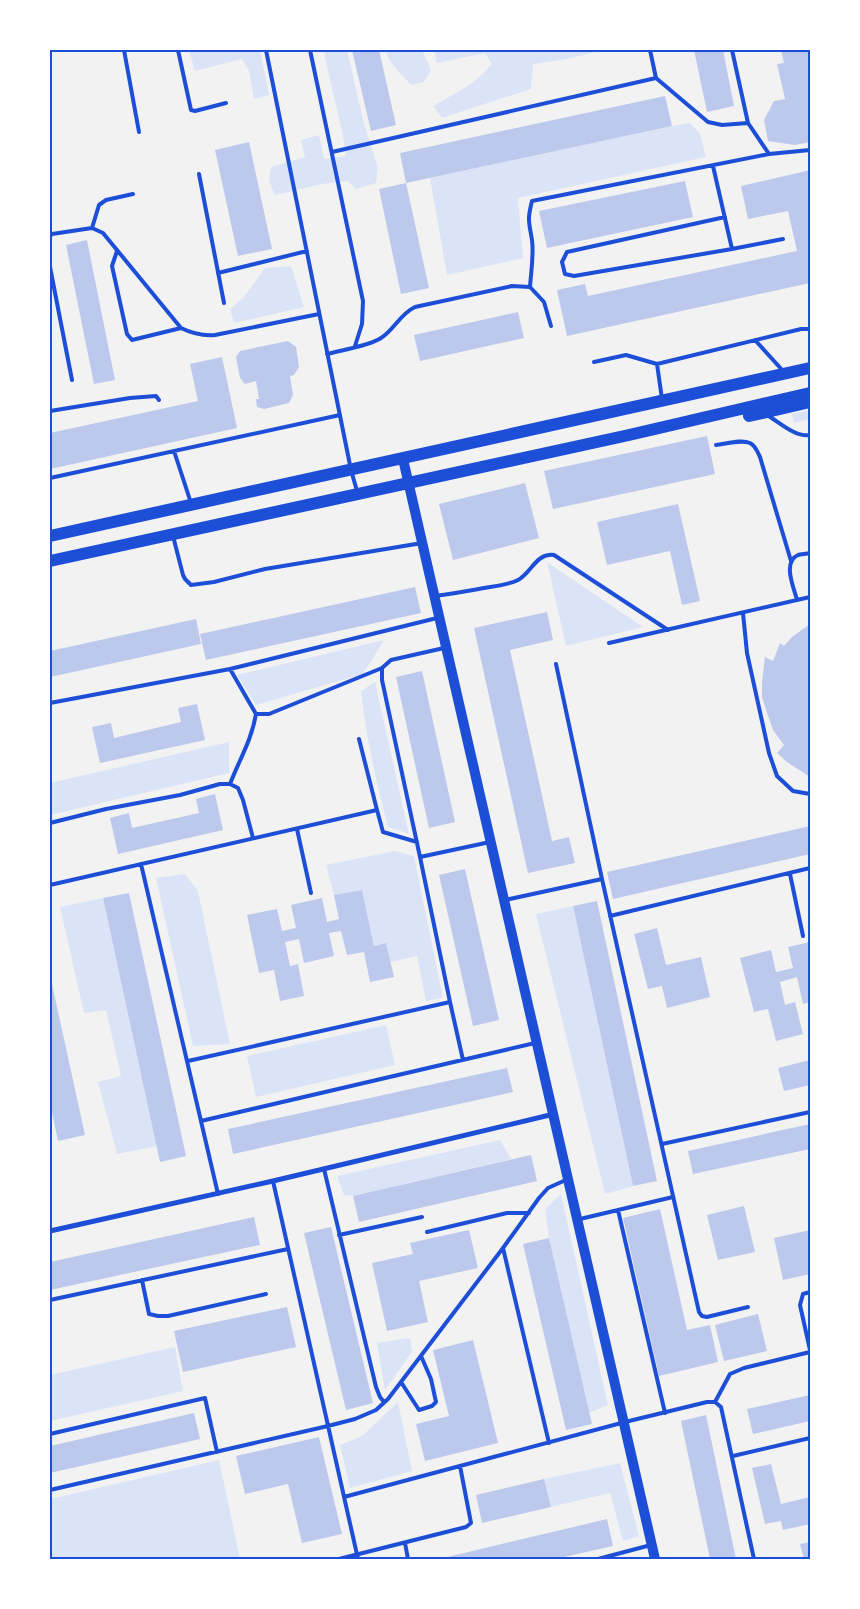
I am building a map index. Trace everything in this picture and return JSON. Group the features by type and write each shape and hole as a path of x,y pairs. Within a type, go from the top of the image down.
{"main road":[{"path":"50,536 810,367"},
{"path":"50,561 629,435 810,393"},
{"path":"629,435 678,432 810,402"},
{"path":"403,459 655,1559"}],"street":[{"path":"50,1231 218,1194 554,1114"}],"lane":[{"path":"124,50 139,132"},
{"path":"178,50 191,110 195,111 226,104"},
{"path":"266,50 357,493"},
{"path":"310,50 363,301 362,324 355,346"},
{"path":"650,50 656,78 708,122 722,125 748,123"},
{"path":"732,50 748,123 769,154"},
{"path":"332,152 656,78"},
{"path":"530,287 532,240 528,228 528,216 532,201 769,154 810,150"},
{"path":"713,166 732,250"},
{"path":"199,174 224,303"},
{"path":"92,228 99,205 106,200 133,194"},
{"path":"725,217 567,252 562,262 565,274 574,276 732,250 783,239"},
{"path":"50,236 52,234 92,228 102,232 182,328 191,333 204,336 319,314"},
{"path":"117,250 112,266 127,334 132,340 182,328"},
{"path":"218,272 307,251"},
{"path":"50,267 72,380"},
{"path":"328,354 382,338 407,311 415,307 512,286 530,287 544,302 551,326"},
{"path":"594,362 626,355 657,364 801,329 810,329"},
{"path":"755,340 790,372"},
{"path":"657,364 663,401"},
{"path":"50,411 130,398 156,396 159,400"},
{"path":"763,413 798,434 810,435"},
{"path":"50,478 340,415"},
{"path":"716,446 740,442 751,444 756,448 791,561"},
{"path":"174,451 192,505"},
{"path":"173,534 183,575 191,585 214,582 265,569 422,543"},
{"path":"797,600 789,567 791,561 797,556 810,553"},
{"path":"434,596 502,585 517,580 532,568 540,557 546,554 554,555 668,630"},
{"path":"609,643 810,597"},
{"path":"743,613 747,653 768,753 777,776 793,791 810,794"},
{"path":"50,703 230,669 440,618"},
{"path":"256,714 270,714 382,668 391,660 446,648"},
{"path":"556,664 610,916 699,1312 702,1316 707,1317 748,1307"},
{"path":"382,668 382,680 463,1060"},
{"path":"230,669 256,714 247,748 230,784"},
{"path":"359,740 383,832 417,842"},
{"path":"50,823 220,784 230,784 238,788 244,800 253,838"},
{"path":"50,885 377,810"},
{"path":"297,828 311,892"},
{"path":"420,857 490,842"},
{"path":"141,864 218,1194"},
{"path":"610,916 810,868"},
{"path":"790,874 804,936"},
{"path":"503,900 602,879"},
{"path":"188,1061 450,1002"},
{"path":"201,1121 537,1042"},
{"path":"662,1144 810,1112"},
{"path":"324,1169 376,1387 384,1402"},
{"path":"50,1490 328,1426 376,1410 421,1356 548,1188 568,1179"},
{"path":"273,1181 358,1557"},
{"path":"578,1220 673,1198"},
{"path":"618,1210 664,1412"},
{"path":"427,1232 507,1213 528,1213"},
{"path":"339,1235 422,1217"},
{"path":"503,1248 549,1443"},
{"path":"50,1300 288,1249"},
{"path":"142,1280 149,1314 158,1316 168,1316 266,1294"},
{"path":"715,1402 730,1374 744,1368 810,1351 800,1305 803,1294 810,1292"},
{"path":"400,1382 419,1410 432,1406 436,1402 431,1379 421,1356"},
{"path":"50,1434 205,1398 217,1452"},
{"path":"344,1497 664,1412 715,1402"},
{"path":"715,1402 721,1407 754,1559"},
{"path":"733,1456 810,1438"},
{"path":"339,1559 358,1557 466,1527 470,1523 460,1466"},
{"path":"405,1543 408,1559"},
{"path":"598,1559 652,1545"}],"shaded area":[{"path":"189,50 260,50 269,95 254,99 249,71 242,59 195,71"},
{"path":"325,50 347,50 364,124 378,167 376,183 356,189 348,181 322,184 275,195 269,181 271,167 305,157 301,140 319,135 324,159 346,156 325,58"},
{"path":"385,50 422,50 431,70 424,82 411,85 391,63"},
{"path":"434,50 604,50 567,59 533,64 531,89 442,118 433,106 472,82 492,64 485,53 437,63"},
{"path":"690,123 700,134 706,157 518,198 523,258 447,275 430,178"},
{"path":"291,266 304,307 234,323 230,309 243,298 265,268"},
{"path":"810,410 810,419 794,423 792,414"},
{"path":"547,562 643,627 566,646"},
{"path":"384,640 363,674 256,705 237,675"},
{"path":"375,682 409,834 388,827 376,776 361,691"},
{"path":"229,742 229,773 50,815 50,783"},
{"path":"395,851 414,856 443,998 426,1001 417,956 390,962 386,943 374,946 362,890 334,895 326,865"},
{"path":"185,874 198,891 230,1044 193,1046 156,878"},
{"path":"103,898 157,1146 117,1154 98,1082 121,1076 106,1010 84,1013 60,907"},
{"path":"573,906 633,1186 605,1194 536,914"},
{"path":"386,1025 395,1065 256,1097 247,1056"},
{"path":"500,1140 511,1159 353,1196 344,1195 337,1176"},
{"path":"561,1194 608,1405 589,1413 549,1238 545,1209"},
{"path":"410,1338 412,1352 385,1390 377,1343"},
{"path":"175,1347 183,1391 50,1421 50,1375"},
{"path":"398,1402 412,1471 350,1488 340,1445 362,1436"},
{"path":"219,1460 240,1559 50,1559 50,1499"},
{"path":"620,1463 639,1536 623,1541 610,1493 551,1507 544,1479"}],"building":[{"path":"352,50 379,50 396,125 371,131"},
{"path":"694,50 723,50 734,106 707,112"},
{"path":"781,50 810,50 810,142 795,145 768,141 764,120 774,101 785,99 777,64 784,63"},
{"path":"665,96 672,126 406,183 400,153"},
{"path":"249,142 272,249 238,256 215,150"},
{"path":"810,170 810,283 567,336 557,290 585,284 588,296 797,251 788,211 748,219 741,186"},
{"path":"685,181 693,217 547,248 539,211"},
{"path":"406,183 429,288 401,294 379,189"},
{"path":"87,240 115,380 94,384 66,245"},
{"path":"518,312 524,338 420,361 414,335"},
{"path":"288,341 296,347 299,367 294,375 290,376 293,395 289,403 264,409 257,407 256,399 259,399 256,381 245,384 240,378 236,357 240,351"},
{"path":"222,357 237,428 50,469 50,433 198,401 190,364"},
{"path":"707,436 715,474 553,509 544,471"},
{"path":"525,483 539,538 453,560 439,504"},
{"path":"678,504 700,601 682,605 670,551 607,565 597,522"},
{"path":"415,587 421,613 206,660 200,634"},
{"path":"547,612 553,640 510,650 552,841 569,837 575,863 528,873 474,628"},
{"path":"196,619 201,644 50,677 50,651"},
{"path":"810,624 810,777 777,753 784,745 773,730 767,713 762,697 762,682 765,657 773,661 780,643 784,646 792,637"},
{"path":"422,671 455,822 429,828 396,677"},
{"path":"197,704 205,740 100,763 92,727 111,723 114,738 181,722 178,708"},
{"path":"215,794 223,830 118,854 110,818 129,813 132,828 199,813 196,799"},
{"path":"810,826 810,854 613,899 607,872"},
{"path":"465,869 499,1020 473,1026 439,875"},
{"path":"362,890 374,946 386,943 394,977 370,982 364,952 347,955 341,931 329,933 334,956 304,963 299,939 285,942 290,966 298,964 304,996 280,1001 274,970 259,973 247,915 277,909 282,931 296,928 291,905 322,898 327,922 339,919 334,895"},
{"path":"129,893 186,1156 160,1162 103,898"},
{"path":"597,901 657,1181 633,1186 573,906"},
{"path":"657,928 666,965 701,957 710,997 667,1008 662,986 648,989 634,934"},
{"path":"810,942 810,1002 803,1004 797,977 780,982 785,1005 795,1002 803,1034 776,1041 768,1009 754,1012 740,958 771,950 776,972 793,968 788,947"},
{"path":"50,975 85,1135 58,1141 50,1103"},
{"path":"810,1060 810,1085 784,1091 778,1068"},
{"path":"507,1068 513,1092 233,1154 228,1129"},
{"path":"810,1124 810,1149 693,1174 688,1151"},
{"path":"531,1155 537,1181 359,1222 353,1196"},
{"path":"744,1206 755,1252 718,1260 707,1215"},
{"path":"660,1209 687,1330 710,1325 718,1362 659,1376 623,1218"},
{"path":"254,1217 260,1245 50,1290 50,1262"},
{"path":"331,1227 373,1403 346,1410 304,1233"},
{"path":"469,1230 478,1268 419,1281 428,1322 387,1331 372,1263 413,1254 410,1243"},
{"path":"810,1230 810,1274 783,1280 774,1238"},
{"path":"549,1238 592,1424 566,1430 523,1244"},
{"path":"287,1307 296,1347 183,1372 174,1331"},
{"path":"758,1314 767,1351 724,1361 715,1325"},
{"path":"473,1340 498,1443 425,1461 416,1424 449,1416 433,1350"},
{"path":"810,1395 810,1421 753,1434 747,1409"},
{"path":"194,1413 200,1439 50,1473 50,1446"},
{"path":"706,1415 736,1559 710,1559 681,1421"},
{"path":"319,1437 342,1534 302,1543 288,1484 245,1494 236,1456"},
{"path":"771,1464 781,1504 810,1497 810,1524 783,1530 781,1521 765,1524 752,1468"},
{"path":"544,1479 551,1507 482,1523 476,1495"},
{"path":"607,1519 613,1546 555,1559 439,1559"},
{"path":"810,1542 810,1559 804,1559 800,1544"}]}
